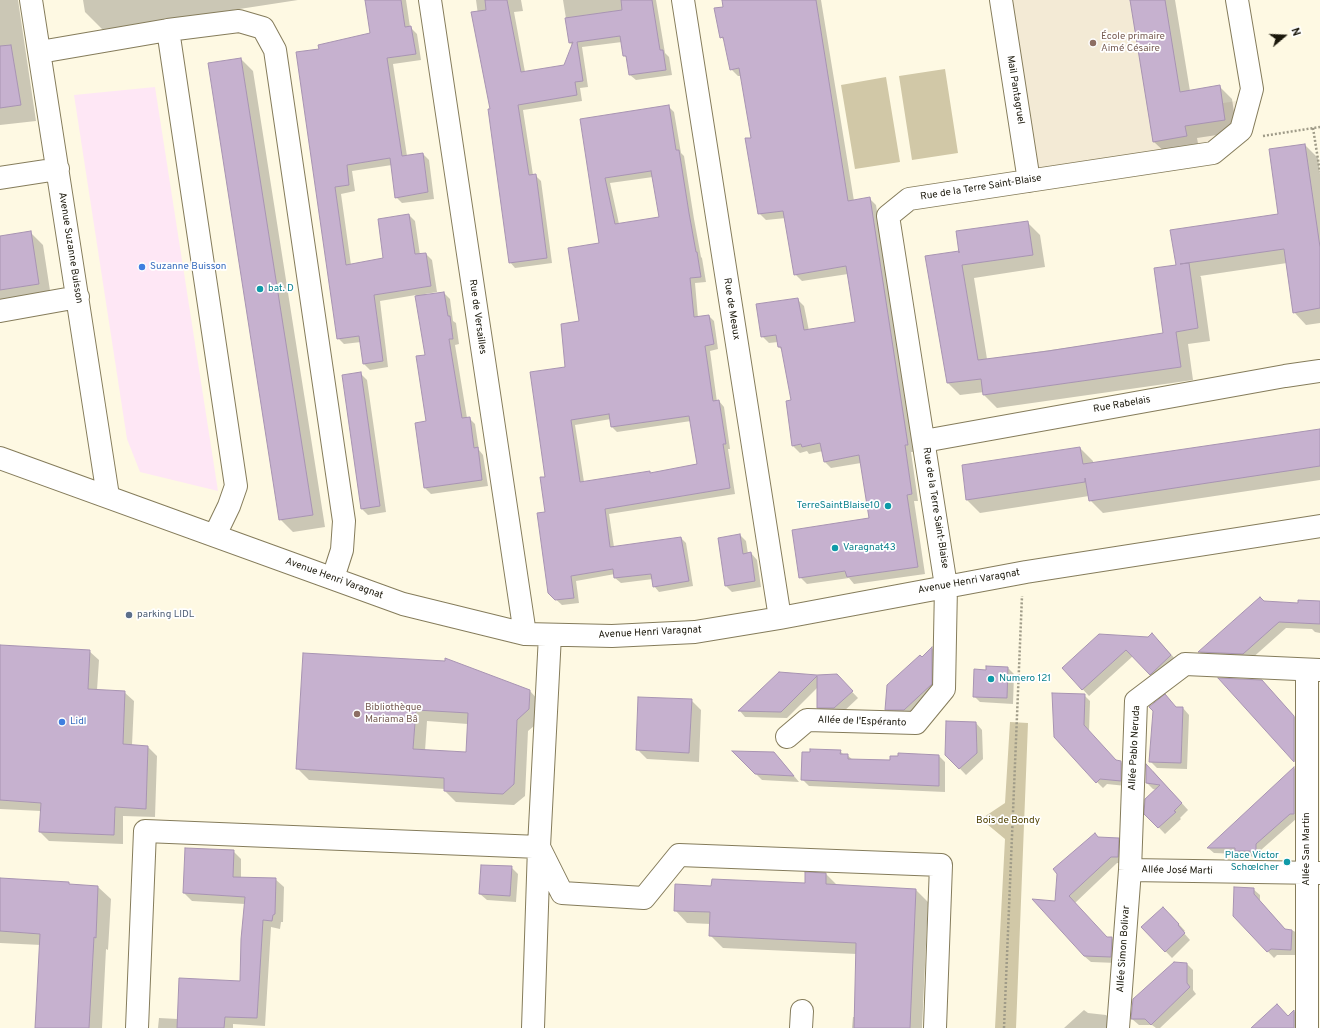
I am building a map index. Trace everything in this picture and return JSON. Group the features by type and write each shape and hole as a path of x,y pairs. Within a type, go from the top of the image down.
{"street":[{"name":"Avenue Suzanne Buisson","path":"31,0 108,496"},
{"name":"Rue de Versailles","path":"430,0 525,634"},
{"name":"Rue de Meaux","path":"683,0 780,618"},
{"name":"Mail Pantagruel","path":"1000,0 1029,181"},
{"path":"1237,0 1252,89 1241,130"},
{"path":"40,52 168,30 239,21 263,28 275,50 344,521 342,550 333,578"},
{"path":"168,30 236,486 229,506 215,535"},
{"name":"Rue de la Terre Saint-Blaise","path":"946,586 888,216 909,199 1213,153 1241,130"},
{"path":"0,178 58,168"},
{"path":"0,311 78,297"},
{"name":"Rue Rabelais","path":"924,441 1320,371"},
{"name":"Avenue Henri Varagnat","path":"0,458 403,604 525,634 612,636 694,632 780,618 1026,572 1320,526"},
{"name":"Allée de l'Espéranto","path":"787,737 807,720 916,723 944,690 946,586"},
{"path":"533,1028 539,847 550,635"},
{"name":"Allée Pablo Neruda","path":"1130,870 1136,701 1185,664 1314,670"},
{"name":"Allée San Martin","path":"1307,1028 1314,873 1314,670"},
{"path":"137,1028 145,831 539,847"},
{"path":"539,847 562,893 644,898 679,855 941,865 935,1028"},
{"name":"Allée José Marti","path":"1130,870 1314,873"},
{"name":"Allée Simon Bolivar","path":"1118,1028 1130,870"}],"path":[{"path":"1241,130 1257,137 1320,127"},
{"path":"1313,128 1320,172"},
{"path":"1004,1028 1022,600 1026,572"}],"shaded area":[{"name":"École primaire Aimé Césaire","path":"1009,0 1165,0 1179,92 1220,85 1223,103 1236,101 1238,113 1220,140 1035,170"},
{"name":"Suzanne Buisson","path":"155,87 218,491 140,472 127,439 74,95"}],"green space":[{"path":"945,69 958,153 912,160 899,76"},
{"path":"886,77 900,162 855,169 841,85"},
{"name":"Bois de Bondy","path":"1010,722 1028,723 1016,1028 995,1028 1005,839 981,819 1005,803"}],"building":[{"path":"365,0 401,0 405,27 411,26 416,54 387,58 402,156 423,153 428,192 395,198 390,158 347,165 349,185 335,187 346,265 383,258 378,219 409,214 415,254 426,253 431,286 374,295 383,361 363,364 359,336 337,339 296,52 319,49 318,45 370,33"},
{"path":"485,0 507,0 521,72 564,65 573,42 569,43 565,18 622,10 621,0 652,0 660,50 663,50 666,70 629,75 626,56 623,56 620,36 577,42 583,81 575,82 577,95 518,105 529,175 536,174 547,258 509,263 488,109 490,109 471,12 486,10"},
{"path":"722,0 816,0 848,201 870,197 908,445 905,445 912,494 907,495 918,567 847,577 845,571 799,578 792,530 869,518 859,455 824,462 820,443 802,447 801,444 792,446 786,401 791,400 781,347 778,347 776,335 761,337 756,304 798,298 804,330 855,322 846,266 794,275 783,211 758,214 745,138 751,138 739,68 730,70 723,37 720,38 714,8 723,7"},
{"path":"1130,0 1165,0 1180,92 1220,85 1225,120 1185,126 1187,136 1153,142"},
{"path":"11,45 21,105 0,108 0,46"},
{"name":"bat. D","path":"241,58 313,515 279,520 208,63"},
{"path":"669,105 676,150 679,150 701,277 690,278 694,317 709,315 714,344 705,346 713,401 719,400 726,444 723,444 730,488 605,509 610,547 681,537 689,581 653,587 651,574 614,578 613,569 571,576 574,598 555,600 548,593 537,513 545,512 540,477 545,477 530,372 565,367 561,324 579,321 568,248 599,243 580,119","holes":["651,171 659,217 615,224 605,178","609,414 611,427 689,416 697,464 650,473 650,471 580,482 571,420"]},
{"path":"1305,144 1320,247 1320,308 1293,313 1284,249 1180,264 1189,263 1198,328 1176,332 1181,367 983,395 981,379 947,383 925,256 959,251 956,231 1028,221 1033,255 962,265 978,360 1048,351 1163,333 1154,268 1176,265 1170,230 1278,214 1269,149"},
{"path":"31,231 39,284 0,290 0,236"},
{"path":"444,292 448,316 450,316 453,339 449,339 462,418 470,417 474,448 478,447 482,480 424,488 415,423 426,421 416,356 425,355 415,296"},
{"path":"361,372 380,506 361,509 342,375"},
{"path":"1320,429 1320,466 1089,501 1085,478 1085,482 966,500 962,465 1080,447 1083,464"},
{"path":"740,534 743,554 751,552 755,581 725,586 718,538"},
{"path":"1260,597 1264,601 1298,603 1298,600 1320,601 1320,624 1279,622 1243,654 1198,652"},
{"path":"1152,633 1171,655 1150,675 1126,650 1082,690 1062,668 1099,634 1148,637"},
{"name":"Lidl","path":"0,645 90,650 88,689 125,691 123,744 148,746 146,809 115,807 114,835 39,832 41,803 0,800"},
{"path":"932,647 932,684 904,710 885,710 887,685 920,655 922,657"},
{"path":"303,653 445,661 445,658 530,690 529,709 517,720 514,784 503,794 444,791 444,778 296,769","holes":["416,710 468,713 466,752 413,749"]},
{"name":"Numero 121","path":"986,666 1008,667 1007,698 973,697 974,669 986,670"},
{"path":"779,672 817,675 837,674 853,691 834,708 817,708 817,676 781,712 738,711"},
{"path":"1218,678 1262,680 1294,716 1294,762"},
{"path":"1052,693 1085,694 1084,725 1116,760 1121,761 1121,781 1100,779 1096,783 1054,737"},
{"path":"1165,694 1176,707 1183,707 1181,763 1149,762 1153,711 1149,707"},
{"path":"638,697 692,699 689,753 636,750"},
{"path":"946,721 976,722 977,753 959,769 945,755"},
{"path":"810,749 841,750 840,754 848,754 848,759 890,760 890,756 898,756 898,753 939,755 939,786 801,780 802,752 810,752"},
{"path":"732,751 774,752 794,776 755,774"},
{"path":"1146,764 1182,803 1174,811 1176,812 1158,828 1144,814 1145,799 1160,785 1146,783"},
{"path":"1294,767 1294,814 1290,814 1256,844 1256,851 1235,851 1235,848 1207,848"},
{"path":"1095,833 1098,837 1119,838 1118,857 1111,857 1069,896 1107,937 1112,937 1111,957 1084,956 1032,899 1055,901 1057,874 1053,869"},
{"path":"185,848 234,850 233,877 276,878 275,914 273,915 272,921 263,920 257,1018 225,1017 224,1028 177,1028 179,978 240,981 241,939 245,897 183,893"},
{"path":"481,865 512,866 510,896 479,894"},
{"path":"805,872 826,873 826,884 916,889 910,1028 854,1028 856,943 709,936 710,912 674,911 675,884 711,886 712,879 805,883"},
{"path":"0,878 69,882 69,884 98,886 96,938 94,937 89,1028 35,1028 40,934 0,931"},
{"path":"1234,887 1254,888 1254,894 1285,929 1292,930 1291,950 1271,949 1267,952 1233,916"},
{"path":"1163,907 1179,924 1178,925 1185,933 1165,952 1141,927"},
{"path":"1174,962 1187,963 1187,983 1190,987 1151,1025 1145,1019 1131,1019 1133,999"},
{"path":"1277,1004 1288,1016 1294,1010 1294,1028 1251,1028"}],"place":[{"name":"École primaire Aimé Césaire","path":"1093,43"},
{"name":"Suzanne Buisson","path":"142,267"},
{"name":"bat. D","path":"260,289"},
{"name":"TerreSaintBlaise10","path":"888,506"},
{"name":"Varagnat43","path":"835,548"},
{"name":"parking LIDL","path":"129,615"},
{"name":"Numero 121","path":"991,679"},
{"name":"Bibliothèque Mariama Bâ","path":"357,714"},
{"name":"Lidl","path":"62,722"},
{"name":"Place Victor Schœlcher","path":"1287,862"}]}
